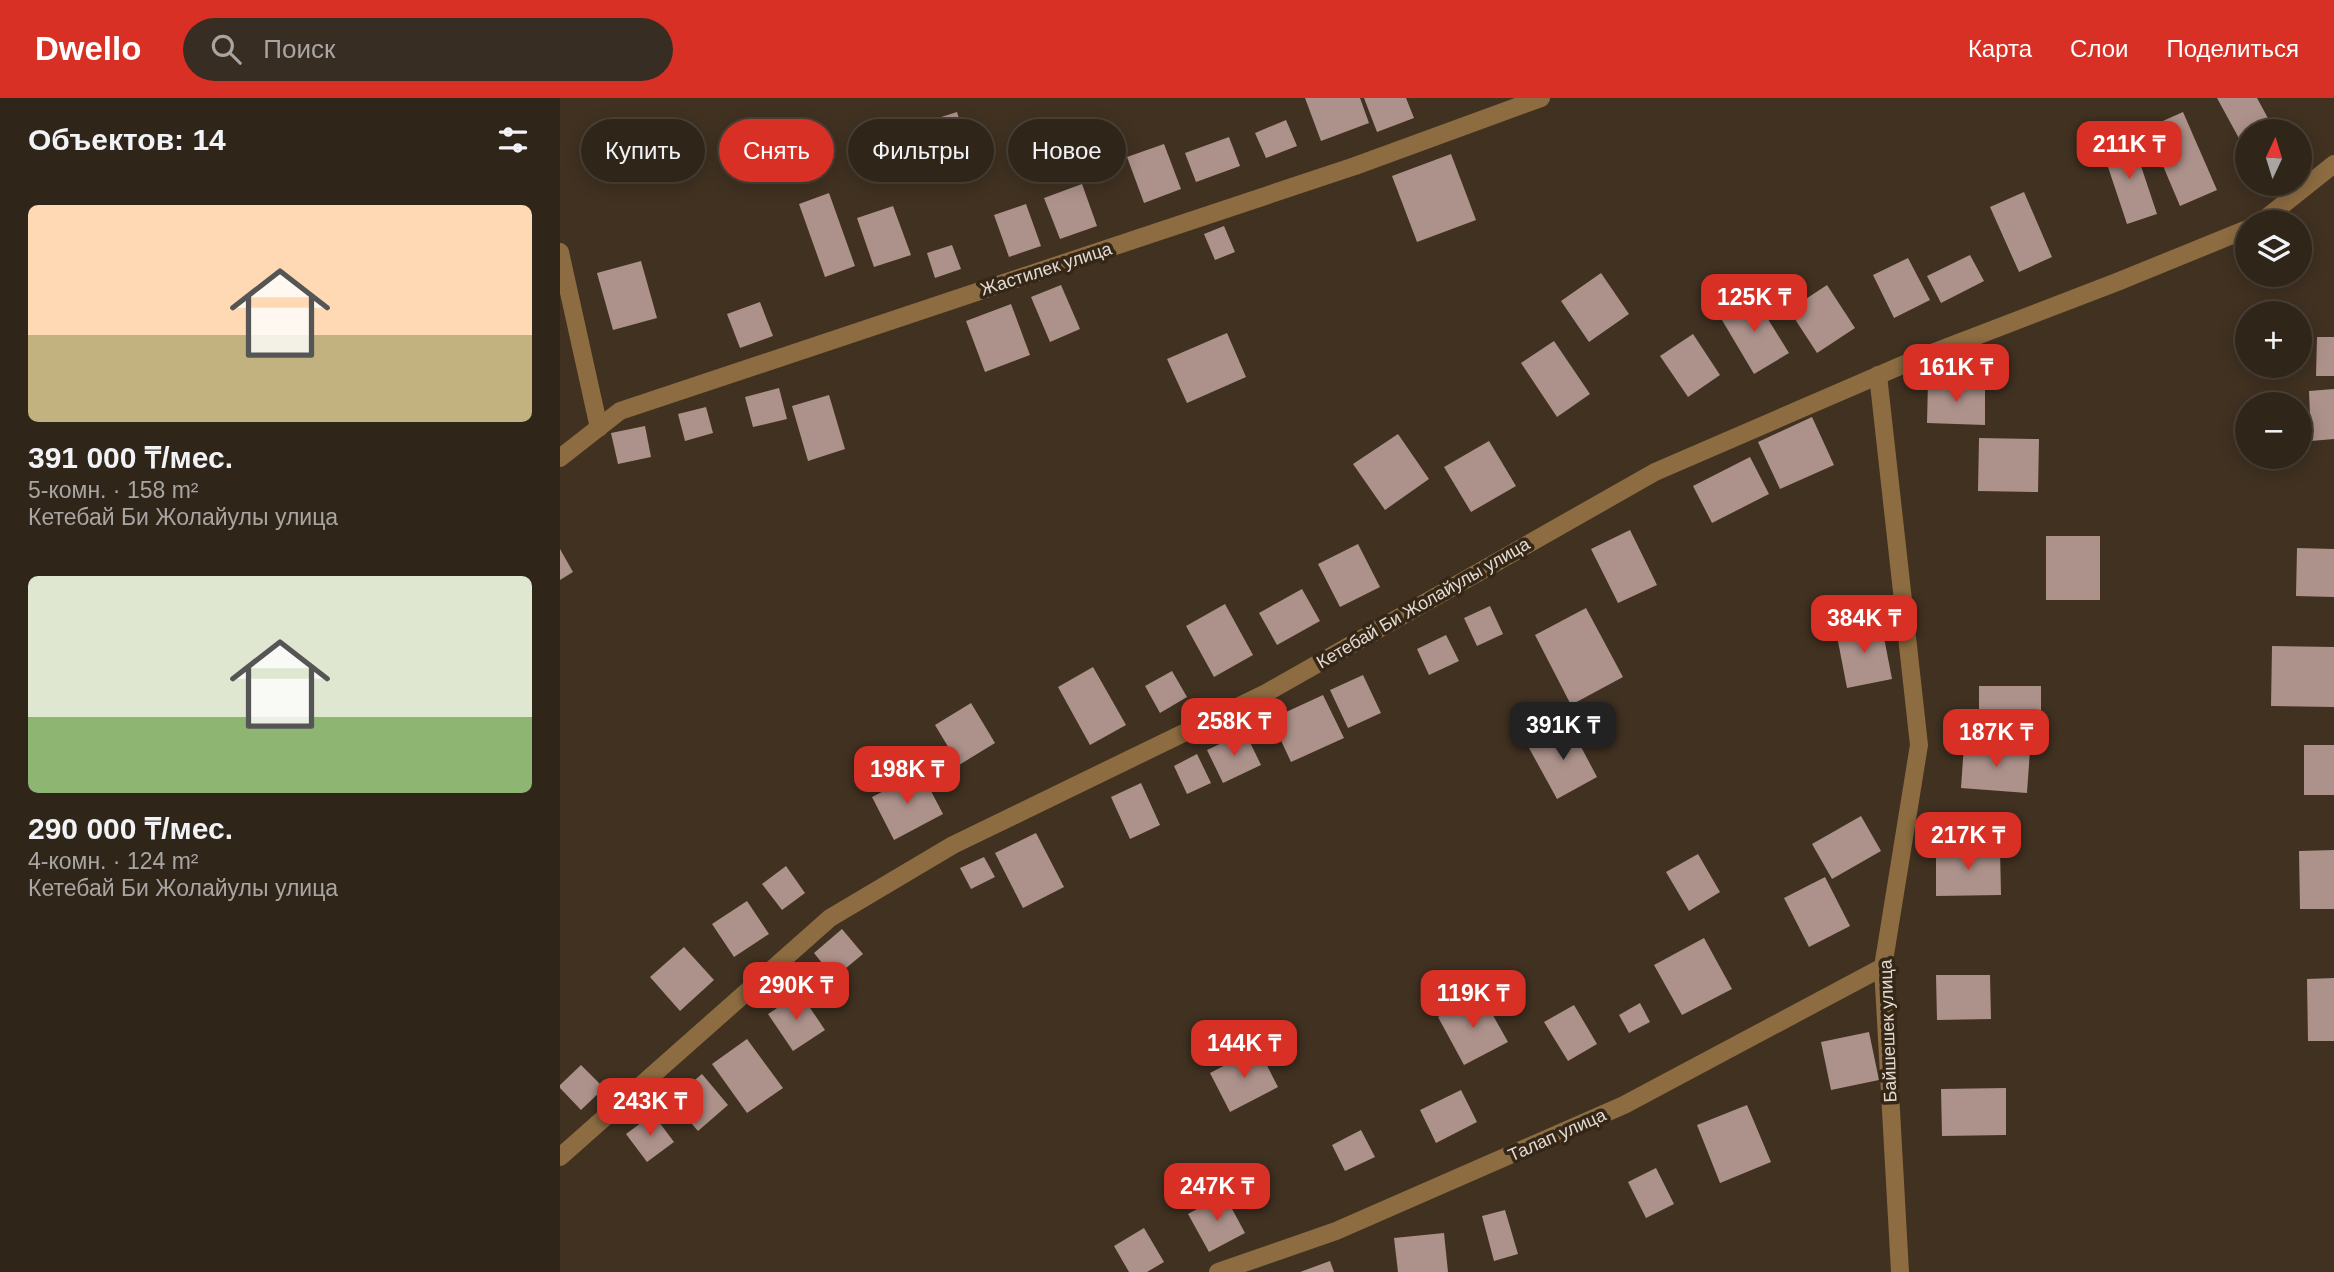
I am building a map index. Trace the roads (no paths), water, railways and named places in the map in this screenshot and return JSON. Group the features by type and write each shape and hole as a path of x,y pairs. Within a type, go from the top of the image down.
{"street":[{"name":"Жастилек улица","path":"560,458 620,411 1355,166 1541,98"},
{"path":"2276,210 2334,164"},
{"name":"Кетебай Би Жолайулы улица","path":"560,1157 830,918 953,845 1266,693 1655,471 1878,375 2235,234"},
{"path":"560,252 599,428"},
{"name":"Байшешек улица","path":"1878,375 1919,745 1883,967 1900,1272"},
{"name":"Талап улица","path":"1218,1272 1336,1231 1624,1105 1883,967"}]}
